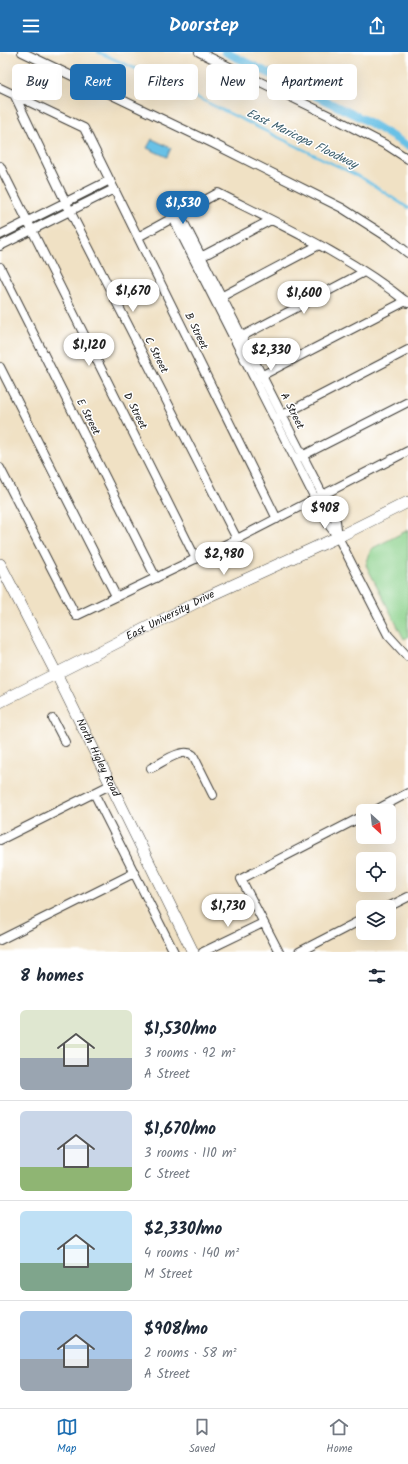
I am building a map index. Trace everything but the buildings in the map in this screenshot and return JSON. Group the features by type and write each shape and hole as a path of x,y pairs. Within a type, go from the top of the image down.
{"main road":[{"name":"East University Drive","path":"0,702 214,594 338,537 408,502"},
{"name":"North Higley Road","path":"0,564 56,673 193,952"}],"street":[{"path":"22,52 210,142 342,208 367,223 408,253"},
{"path":"199,52 334,118 388,146 408,159"},
{"name":"B Street","path":"0,88 12,93"},
{"name":"C Street","path":"17,100 70,211 237,539"},
{"name":"B Street","path":"26,100 84,128 276,519"},
{"name":"D Street","path":"0,166 196,559"},
{"path":"0,235 110,180"},
{"path":"0,246 114,189"},
{"path":"138,236 218,194 319,245 364,272 407,302 258,377"},
{"name":"A Street","path":"176,217 319,498 328,524 338,537 388,635 408,657"},
{"path":"198,259 271,220"},
{"path":"218,299 319,245"},
{"name":"E Street","path":"0,267 156,578"},
{"path":"238,338 364,272"},
{"path":"279,418 408,350"},
{"path":"0,367 116,596"},
{"path":"299,458 408,402"},
{"path":"0,468 76,616 237,539 408,451"},
{"path":"53,719 65,742"},
{"path":"151,768 182,752 193,755 213,796"},
{"path":"1,837 110,785"},
{"name":"North Higley Road","path":"94,793 174,952"},
{"path":"387,804 408,793"},
{"path":"279,952 241,879 356,820"},
{"path":"0,940 134,873"},
{"path":"396,903 408,897"},
{"path":"203,952 263,923"},
{"path":"299,952 356,924"}],"green space":[{"path":"408,530 408,637 404,639 366,565 371,549"}],"water":[{"path":"152,139 171,148 167,157 147,148"}],"waterway":[{"name":"East Maricopa Floodway","path":"98,52 161,80 364,179 408,208"},
{"path":"225,52 365,120 408,146"}]}
